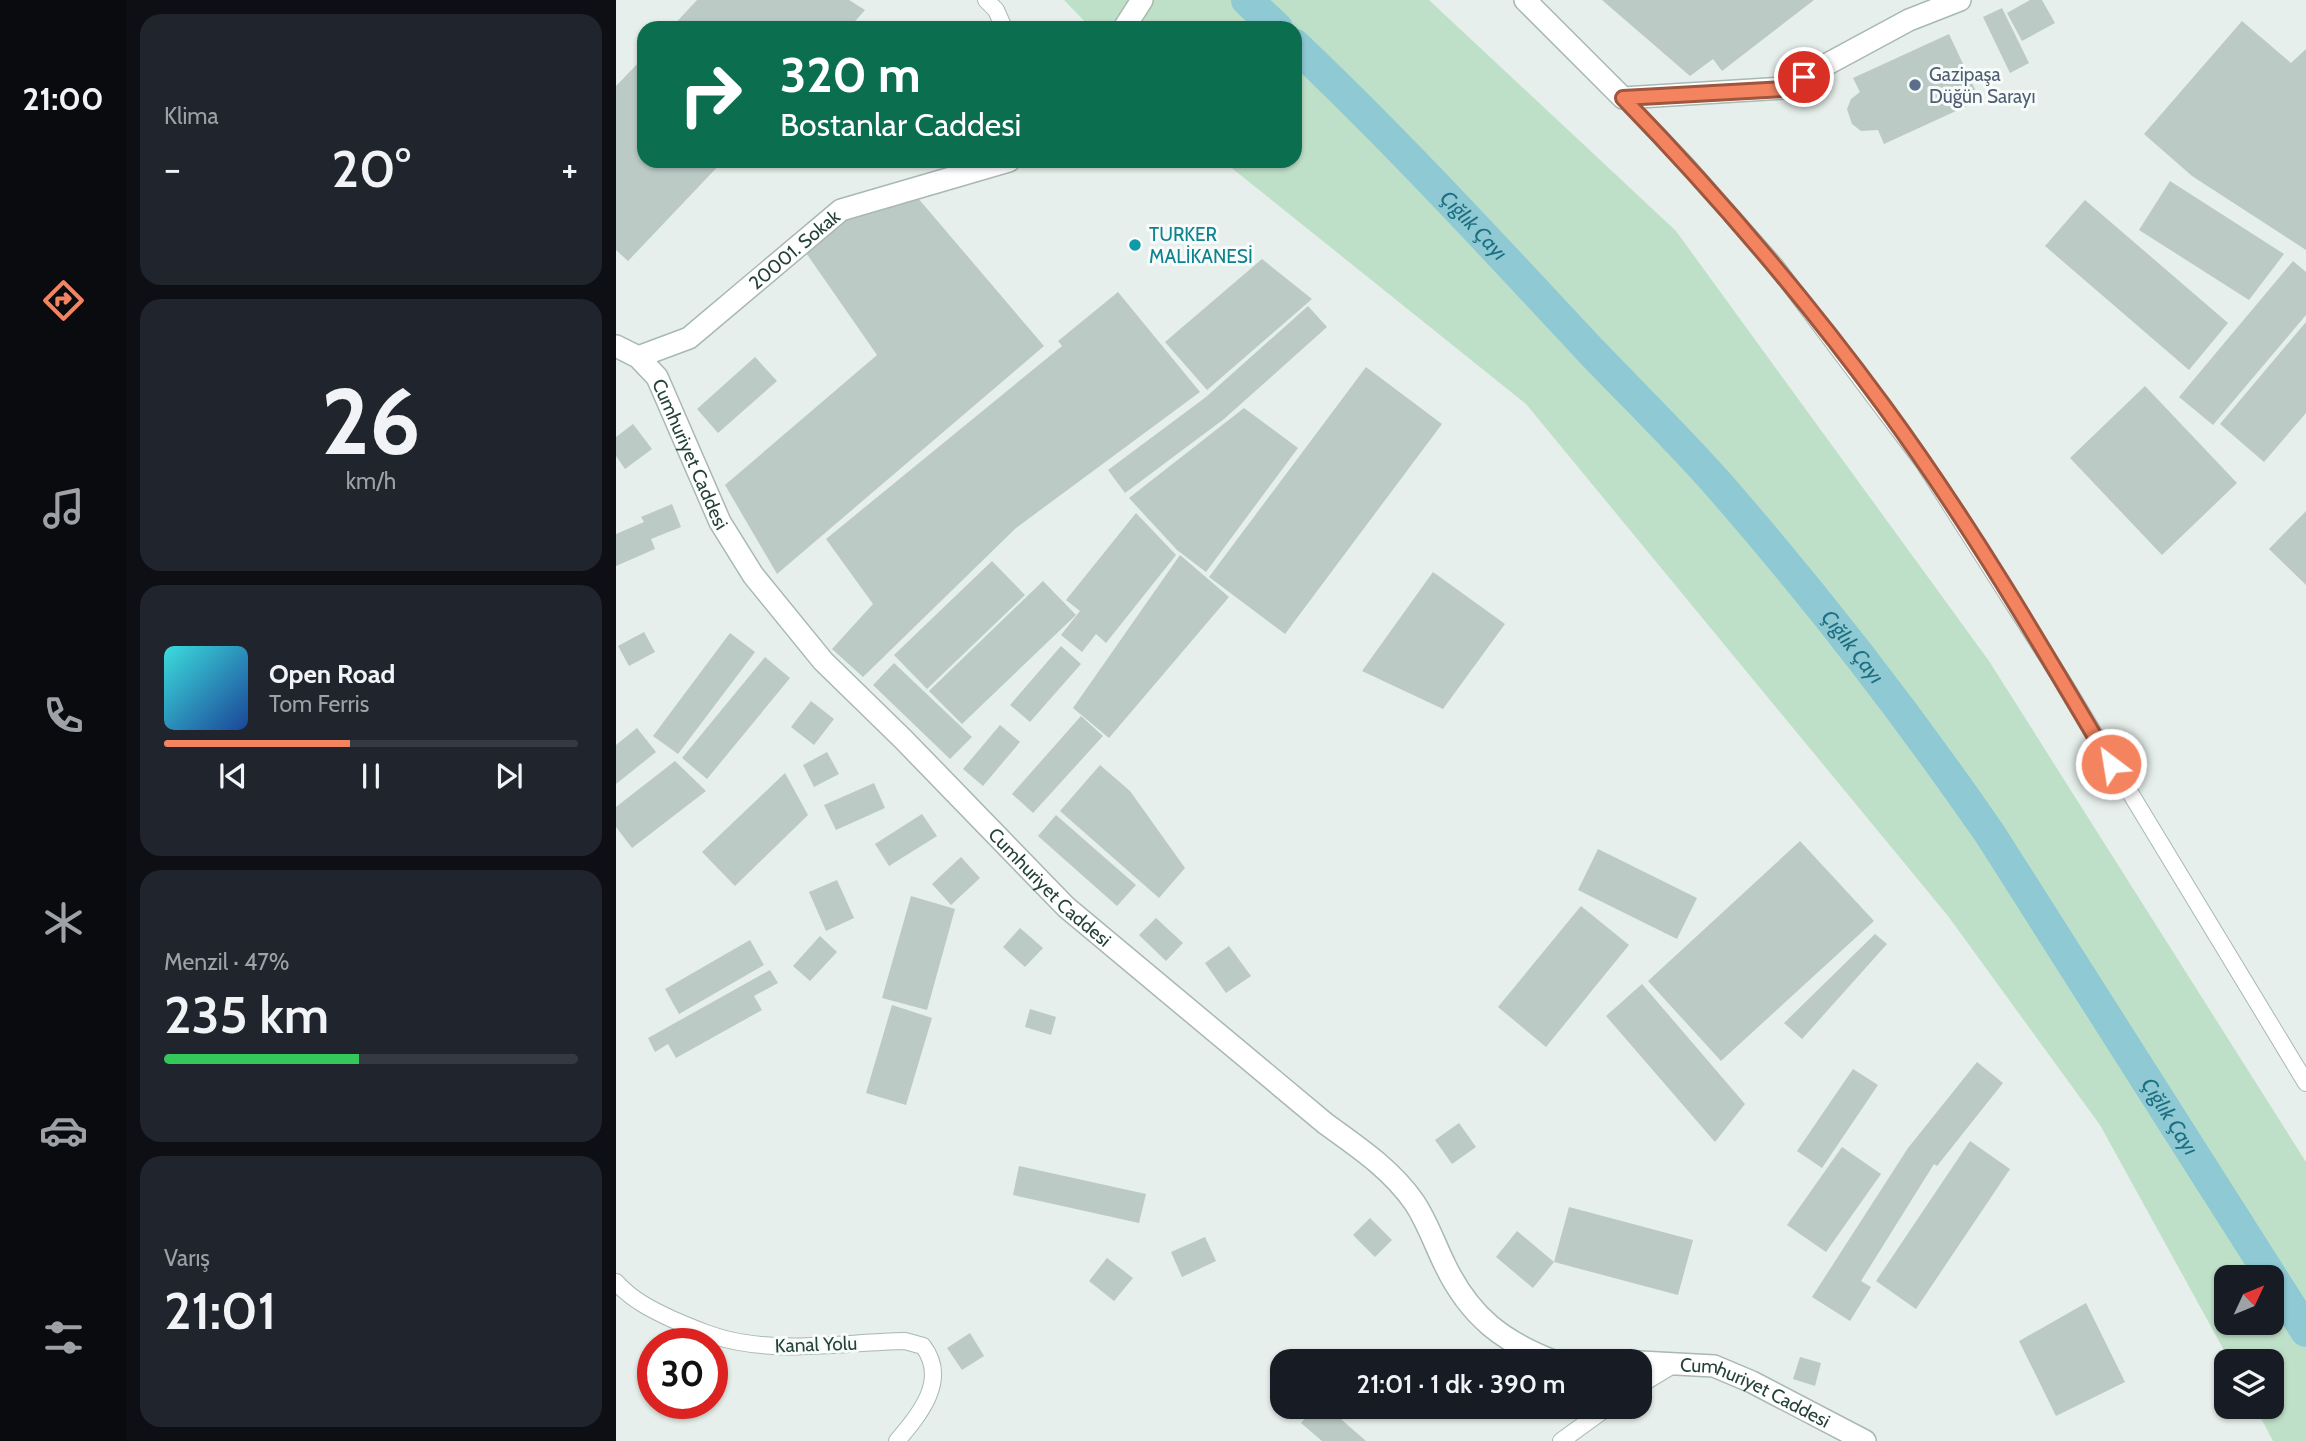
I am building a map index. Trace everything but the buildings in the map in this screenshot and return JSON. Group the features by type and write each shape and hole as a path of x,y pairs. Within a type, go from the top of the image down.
{"street":[{"path":"986,0 996,10 1001,21"},
{"path":"1128,21 1142,0"},
{"path":"1525,0 1693,171 1775,265 1917,452 2060,677 2306,1083"},
{"path":"1623,98 1783,89 1909,20 1960,0"},
{"name":"20001. Sokak","path":"638,357 689,338 841,210 985,168"},
{"name":"Cumhuriyet Caddesi","path":"616,346 638,357 657,377 720,522 753,575 823,662 904,740 1066,907 1326,1124 1370,1156 1415,1204 1447,1270 1482,1320 1522,1349"},
{"name":"Kanal Yolu","path":"616,1282 632,1297 663,1315 740,1343 783,1346 905,1340 923,1346 932,1364 931,1389 919,1416 897,1441"},
{"name":"Cumhuriyet Caddesi","path":"1652,1362 1713,1366 1752,1382 1865,1441"},
{"path":"1652,1377 1675,1363"},
{"path":"1561,1441 1591,1419"}],"green space":[{"path":"1064,0 1429,0 1676,231 1989,661 2306,1162 2306,1441 2273,1441 2261,1419 2284,1419 2284,1349 2223,1349 2216,1335 2284,1335 2284,1265 2214,1265 2214,1332 2100,1125 1948,916 1526,404 1232,168 1302,168 1302,21 1084,21"}],"waterway":[{"name":"Çığlık Çayı","path":"1247,0 1270,21"},
{"name":"Çığlık Çayı","path":"1302,52 1408,157 1701,466 1789,568 1858,654 1990,834 2306,1331"}],"place":[{"name":"Gazipaşa Düğün Sarayı","path":"1915,85"},
{"name":"TURKER MALİKANESİ","path":"1135,245"}],"route":[{"path":"1804,77 1783,89 1623,98 1733,215 1883,405 1923,462 2060,677 2111,764"}]}
